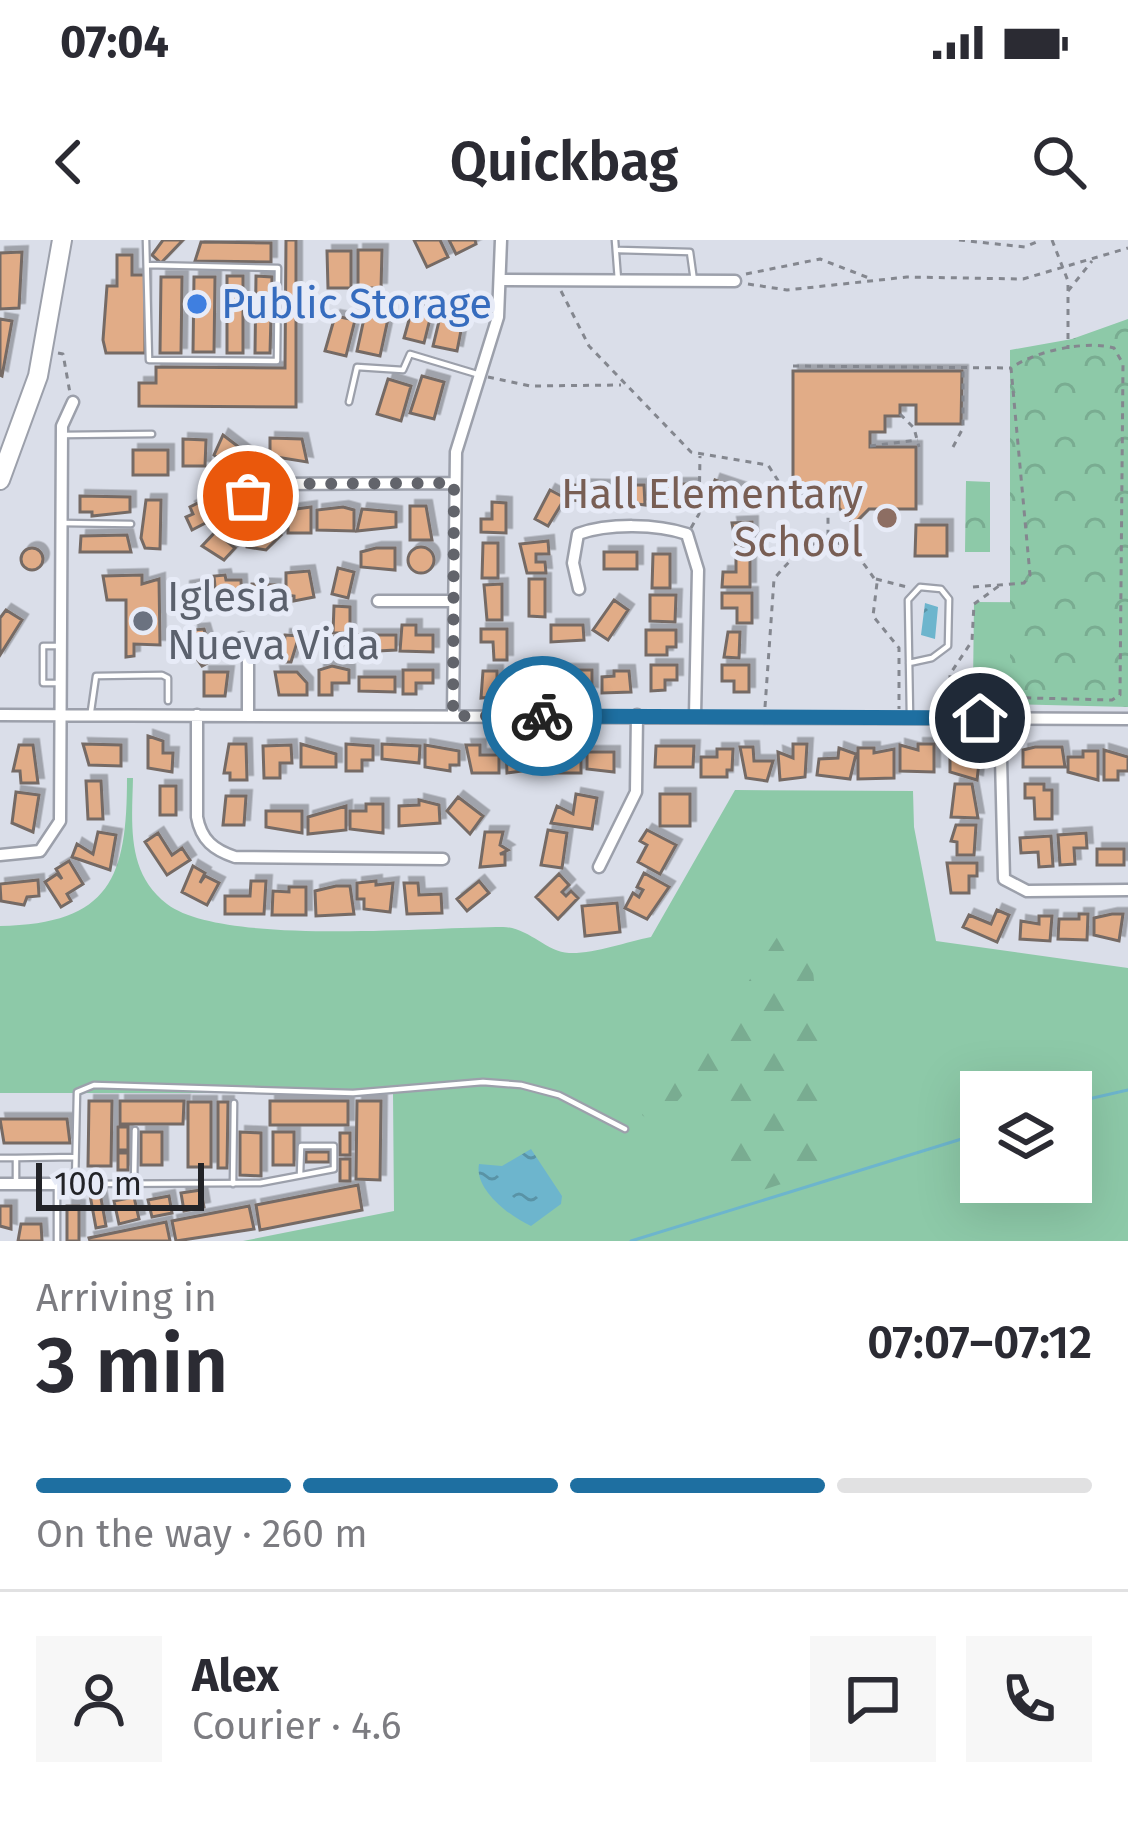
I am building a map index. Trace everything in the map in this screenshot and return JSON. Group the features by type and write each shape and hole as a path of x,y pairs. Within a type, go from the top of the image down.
{"highway":[{"path":"0,480 45,349 62,240"}],"street":[{"path":"453,716 454,483 460,433 498,317 501,240"},
{"path":"501,280 735,281"},
{"path":"0,855 40,851 57,833 62,435 74,401"},
{"path":"248,496 269,484 454,483"},
{"path":"579,589 573,563 578,534 628,528 687,534 698,570 695,715"},
{"path":"378,602 454,601"},
{"path":"241,638 248,659 248,715"},
{"path":"0,715 1124,719"},
{"path":"197,715 196,818 199,831 221,853 443,859"},
{"path":"599,867 636,792 638,715"},
{"path":"1000,718 1004,879 1027,891 1128,890"},
{"path":"0,1184 75,1184"}],"lane":[{"path":"146,240 149,360 277,361 278,268 147,265"},
{"path":"615,240 618,280"},
{"path":"619,250 690,252 694,281"},
{"path":"349,402 357,367 403,370 410,354 480,375"},
{"path":"62,435 152,434"},
{"path":"62,523 131,524"},
{"path":"904,717 908,600 914,590 932,586 947,593 950,639 944,652 909,663"},
{"path":"62,646 44,646 43,683 62,683"},
{"path":"91,715 96,676 168,677 168,701"},
{"path":"300,1175 301,1146 334,1146 334,1169 300,1175 233,1184 75,1184 77,1092 94,1085 353,1093 483,1082 559,1095 625,1129"},
{"path":"233,1103 233,1184"},
{"path":"134,1185 135,1130"},
{"path":"0,1158 75,1157"},
{"path":"16,1158 16,1184"},
{"path":"57,1184 57,1241"}],"path":[{"path":"959,240 1025,247 1040,240"},
{"path":"1052,240 1064,268 1068,350"},
{"path":"735,281 787,290 874,280 1022,279 1128,248"},
{"path":"1067,292 1095,258"},
{"path":"735,281 776,266 820,259 874,280"},
{"path":"553,280 590,346 700,456 766,464 786,493 828,496 828,548"},
{"path":"793,366 1011,368 1068,350 1107,345 1123,359 1126,585 1120,695 1124,719"},
{"path":"45,349 63,354 74,401"},
{"path":"953,447 963,428 963,367"},
{"path":"973,587 1024,583 1030,575 1011,368"},
{"path":"480,375 530,386 624,385"},
{"path":"870,446 918,444 915,426 900,414"},
{"path":"687,534 699,514 700,456"},
{"path":"764,715 773,582 811,542 828,538 840,543 875,578 914,590"},
{"path":"875,578 879,593 873,616 899,648 904,717"},
{"path":"1003,583 974,604 972,641 950,674 950,696 1112,700 1120,695"}],"green space":[{"path":"1128,319 1128,707 1010,704 1010,350 1072,339"},
{"path":"966,481 990,482 990,552 965,552"},
{"path":"974,602 1097,603 1097,687 973,686"},
{"path":"127,778 133,778 134,846 144,878 167,904 194,917 278,930 503,927 521,931 552,949 579,953 651,937 735,790 913,791 914,827 936,941 1128,968 1128,1241 243,1241 394,1211 393,1093 0,1093 0,926 67,916 89,904 105,888 123,843"},
{"path":"785,925 809,926 831,1168 738,1198 732,1179 727,1088 687,1090 656,1126 642,1115 695,1035 728,1013"}],"water":[{"path":"925,603 938,607 935,639 921,635"},
{"path":"531,1149 562,1196 561,1204 531,1226 487,1192 479,1164 502,1166"}],"building":[{"path":"163,240 183,240 161,263 152,255"},
{"path":"286,240 296,240 296,407 139,406 139,383 156,383 156,367 285,368"},
{"path":"414,240 440,240 448,257 427,267"},
{"path":"449,240 475,240 476,244 456,254"},
{"path":"201,242 271,243 271,262 195,261"},
{"path":"358,250 382,250 381,288 358,288"},
{"path":"327,251 351,251 351,288 328,288"},
{"path":"22,252 19,308 0,309 0,253"},
{"path":"117,255 132,255 132,275 145,275 145,353 106,353 107,286 117,286"},
{"path":"227,276 243,276 243,353 227,353"},
{"path":"256,276 272,277 270,353 255,353"},
{"path":"161,277 182,277 181,353 160,353"},
{"path":"194,277 215,277 214,352 193,352"},
{"path":"414,302 433,307 424,343 404,338"},
{"path":"442,309 464,315 457,351 433,346"},
{"path":"365,314 388,319 380,356 357,351"},
{"path":"335,316 355,320 346,356 325,351"},
{"path":"0,319 12,321 2,376 0,375"},
{"path":"793,371 962,371 961,424 916,424 916,405 900,405 900,416 885,416 885,432 870,432 870,447 916,447 916,509 869,509 854,524 839,508 839,493 793,493"},
{"path":"422,376 444,382 434,419 410,413"},
{"path":"388,379 411,386 401,421 377,414"},
{"path":"223,435 248,454 241,463 232,456 226,464 214,455"},
{"path":"270,438 302,439 307,462 270,456"},
{"path":"183,439 206,440 205,466 183,466"},
{"path":"133,450 168,450 168,475 133,475"},
{"path":"715,480 745,490 740,505 711,491"},
{"path":"659,484 693,484 693,499 659,504"},
{"path":"572,485 608,486 608,505 572,500"},
{"path":"613,485 644,485 645,505 613,501"},
{"path":"550,490 565,498 548,526 535,519"},
{"path":"80,496 130,497 130,512 92,516 92,512 80,512"},
{"path":"146,500 161,500 160,549 145,548 141,538"},
{"path":"204,500 217,517 192,530 186,517 193,514 190,507"},
{"path":"492,502 506,503 506,533 481,532 481,519 492,519"},
{"path":"410,506 426,506 432,540 410,540"},
{"path":"311,507 311,533 288,533 288,510"},
{"path":"362,509 396,512 396,527 357,531"},
{"path":"317,510 354,510 354,531 317,530"},
{"path":"752,522 752,546 736,546 732,523"},
{"path":"222,525 230,533 224,539 235,548 224,560 202,546"},
{"path":"916,525 947,525 947,556 915,556"},
{"path":"271,526 281,535 266,550 247,547 247,536 262,536"},
{"path":"127,535 131,552 80,552 81,536"},
{"path":"548,541 549,554 536,554 536,562 545,562 546,573 527,573 520,544"},
{"path":"483,543 498,543 498,578 482,578"},
{"path":"421,547 434,560 421,573 408,560"},
{"path":"32,548 43,559 32,570 21,559"},
{"path":"395,548 395,570 361,567 361,552"},
{"path":"604,552 637,552 637,569 604,569"},
{"path":"653,554 670,554 670,588 652,588"},
{"path":"736,557 750,558 750,587 722,587 723,572 736,572"},
{"path":"338,568 354,572 348,598 332,594"},
{"path":"309,571 314,597 294,601 294,596 286,595 286,573"},
{"name":"Iglesia Nueva Vida","path":"142,575 142,584 159,579 160,645 134,644 134,656 126,657 126,600 107,600 103,576"},
{"path":"225,575 226,580 241,580 242,604 216,599 214,576"},
{"path":"529,579 545,579 545,617 529,616"},
{"path":"203,584 205,596 185,607 185,587"},
{"path":"252,584 275,585 273,602 266,601 266,609 251,608"},
{"path":"502,584 502,620 487,620 484,585"},
{"path":"722,593 752,593 752,623 737,623 737,608 722,608"},
{"path":"650,595 676,595 675,622 650,621"},
{"path":"614,600 628,610 608,640 593,630"},
{"path":"334,606 350,607 350,633 333,633"},
{"path":"6,610 22,620 0,655 0,618"},
{"path":"402,625 416,625 416,635 433,635 433,652 400,651"},
{"path":"551,625 583,625 584,640 551,642"},
{"path":"204,629 213,660 202,666 187,645 193,641 193,630"},
{"path":"481,629 507,629 507,660 494,660 493,642 481,642"},
{"path":"646,630 676,630 676,647 667,647 667,655 646,655"},
{"path":"728,632 740,632 739,658 724,657"},
{"path":"285,635 299,636 291,662 283,662"},
{"path":"359,635 396,635 396,650 359,652"},
{"path":"334,637 343,645 332,657 323,649"},
{"path":"651,665 677,665 677,680 665,680 665,690 651,691"},
{"path":"722,665 749,665 749,692 734,692 734,681 722,681"},
{"path":"332,666 349,670 349,683 332,683 332,695 319,695 319,670"},
{"path":"403,670 433,670 433,683 416,683 416,694 403,694"},
{"path":"558,670 592,670 592,692 558,687"},
{"path":"483,671 497,671 497,683 509,683 512,695 481,698"},
{"path":"614,671 629,671 631,692 602,693 602,677 614,676"},
{"path":"204,672 228,672 225,696 204,696"},
{"path":"275,672 297,672 307,683 307,695 279,695"},
{"path":"520,675 554,675 554,690 520,690"},
{"path":"359,677 395,677 395,692 359,691"},
{"path":"148,736 163,741 163,753 173,753 172,772 148,768"},
{"path":"83,744 121,745 121,766 89,765"},
{"path":"229,744 246,744 247,780 230,780 230,773 224,773"},
{"path":"301,744 336,754 336,767 301,767"},
{"path":"346,744 373,746 373,760 362,760 362,771 346,771"},
{"path":"382,744 420,746 419,763 382,759"},
{"path":"793,744 807,744 805,777 780,780 778,752 793,758"},
{"path":"918,744 934,744 934,772 900,771 900,745 918,750"},
{"path":"950,744 968,744 968,763 979,763 977,780 950,772"},
{"path":"19,745 33,745 38,783 21,783 20,771 13,771"},
{"path":"291,745 292,763 280,763 280,778 264,778 263,746"},
{"path":"425,745 459,751 459,765 450,765 450,771 425,767"},
{"path":"466,745 480,745 480,755 499,755 499,773 472,773"},
{"path":"656,746 694,746 693,767 655,767"},
{"path":"740,747 753,747 754,761 773,761 767,781 746,778"},
{"path":"1062,747 1065,767 1023,767 1023,750"},
{"path":"839,748 856,754 850,779 817,775 819,759 838,758"},
{"path":"858,748 874,748 874,753 894,749 894,778 858,779"},
{"path":"717,749 733,749 732,770 727,770 727,777 701,777 701,757 717,757"},
{"path":"506,750 537,753 537,769 507,773"},
{"path":"1104,750 1128,757 1128,771 1118,771 1118,780 1104,780"},
{"path":"1083,751 1098,751 1098,780 1068,772 1068,757 1083,757"},
{"path":"587,752 614,752 614,772 587,769"},
{"path":"545,755 581,757 581,773 545,773"},
{"path":"86,781 101,781 103,819 88,819"},
{"path":"955,784 972,784 978,818 951,817"},
{"path":"1025,784 1044,784 1044,790 1052,790 1052,819 1035,819 1034,798 1025,798"},
{"path":"160,786 176,786 176,815 160,815"},
{"path":"16,792 39,795 33,832 12,823"},
{"path":"576,794 597,798 592,829 551,823 557,806 573,814"},
{"path":"660,794 690,794 690,826 660,826"},
{"path":"226,796 246,796 244,825 223,825"},
{"path":"458,797 483,816 470,834 447,811"},
{"path":"419,800 439,805 440,823 399,826 399,806 419,805"},
{"path":"366,804 383,804 383,833 350,829 350,811 366,811"},
{"path":"346,806 346,830 308,834 308,817"},
{"path":"266,811 302,811 302,833 266,827"},
{"path":"956,825 976,825 974,855 957,855 957,842 951,841"},
{"path":"548,830 567,833 562,868 541,865"},
{"path":"647,830 676,845 660,874 638,862 647,845 640,841"},
{"path":"98,832 116,835 110,870 72,857 77,844 93,854"},
{"path":"485,832 503,832 500,845 508,850 500,854 505,854 505,865 480,867"},
{"path":"158,833 172,855 182,848 190,860 167,875 145,842"},
{"path":"1086,833 1087,848 1074,848 1075,864 1060,865 1058,835"},
{"path":"1051,836 1053,866 1039,867 1038,852 1021,853 1020,838"},
{"path":"1097,849 1124,849 1124,865 1097,865"},
{"path":"69,861 83,884 67,894 71,901 61,907 45,882 57,874 62,879 56,869"},
{"path":"947,863 977,863 977,876 969,876 969,893 951,893"},
{"path":"193,866 205,873 200,883 205,876 219,883 207,905 182,892"},
{"path":"644,873 669,887 647,919 625,908 633,893 639,897 643,890 637,887"},
{"path":"559,874 569,885 562,892 566,896 571,891 578,898 558,919 536,897"},
{"path":"38,880 39,896 27,897 24,905 1,901 0,884"},
{"path":"251,881 266,881 264,914 225,914 225,896 250,896"},
{"path":"376,881 376,885 393,883 390,912 364,909 364,899 357,899 357,883"},
{"path":"479,881 489,893 467,911 457,899"},
{"path":"404,883 418,883 419,895 441,894 442,913 407,914"},
{"path":"350,886 354,914 316,916 315,891"},
{"path":"289,887 306,887 306,915 272,915 273,891 289,892"},
{"path":"617,903 620,932 585,936 582,906"},
{"path":"997,910 1009,915 997,942 963,927 969,915 991,924"},
{"path":"1079,914 1088,914 1087,940 1058,939 1059,919 1079,919"},
{"path":"1123,914 1119,941 1094,935 1094,918"},
{"path":"1039,916 1052,916 1050,941 1020,939 1021,921 1039,924"},
{"path":"89,1101 112,1101 111,1166 88,1166"},
{"path":"120,1101 184,1101 183,1124 120,1124"},
{"path":"270,1101 348,1101 348,1125 270,1125"},
{"path":"357,1101 381,1101 380,1180 356,1179"},
{"path":"188,1102 211,1102 211,1167 188,1167"},
{"path":"218,1102 228,1102 227,1168 218,1168"},
{"path":"0,1119 67,1119 70,1143 4,1143"},
{"path":"118,1127 128,1127 128,1150 118,1150"},
{"path":"141,1132 162,1132 162,1165 141,1165"},
{"path":"240,1132 261,1133 261,1176 240,1175"},
{"path":"273,1132 294,1132 294,1165 273,1165"},
{"path":"340,1133 350,1133 350,1155 340,1155"},
{"path":"306,1152 329,1152 329,1162 306,1162"},
{"path":"118,1153 128,1153 128,1170 118,1170"},
{"path":"340,1159 350,1159 350,1181 340,1181"},
{"path":"358,1185 362,1210 260,1230 256,1205"},
{"path":"201,1190 204,1207 184,1211 181,1193"},
{"path":"100,1193 106,1226 96,1228 90,1195"},
{"path":"169,1196 172,1213 152,1217 148,1200"},
{"path":"134,1197 139,1219 119,1224 114,1201"},
{"path":"0,1206 11,1206 11,1229 0,1226"},
{"path":"67,1206 79,1206 79,1241 67,1241"},
{"path":"249,1206 254,1229 176,1241 172,1221"},
{"path":"166,1222 170,1241 89,1238"},
{"path":"21,1224 41,1224 42,1241 18,1241"}],"waterway":[{"path":"1092,1098 1128,1090"},
{"path":"631,1241 960,1139"}],"way so far":[{"path":"248,496 269,484 454,483 453,716 542,716"}],"place":[{"name":"Public Storage","path":"197,304"},
{"name":"Hall Elementary School","path":"887,518"},
{"name":"Iglesia Nueva Vida","path":"143,621"}],"route":[{"path":"542,716 980,718"}]}
